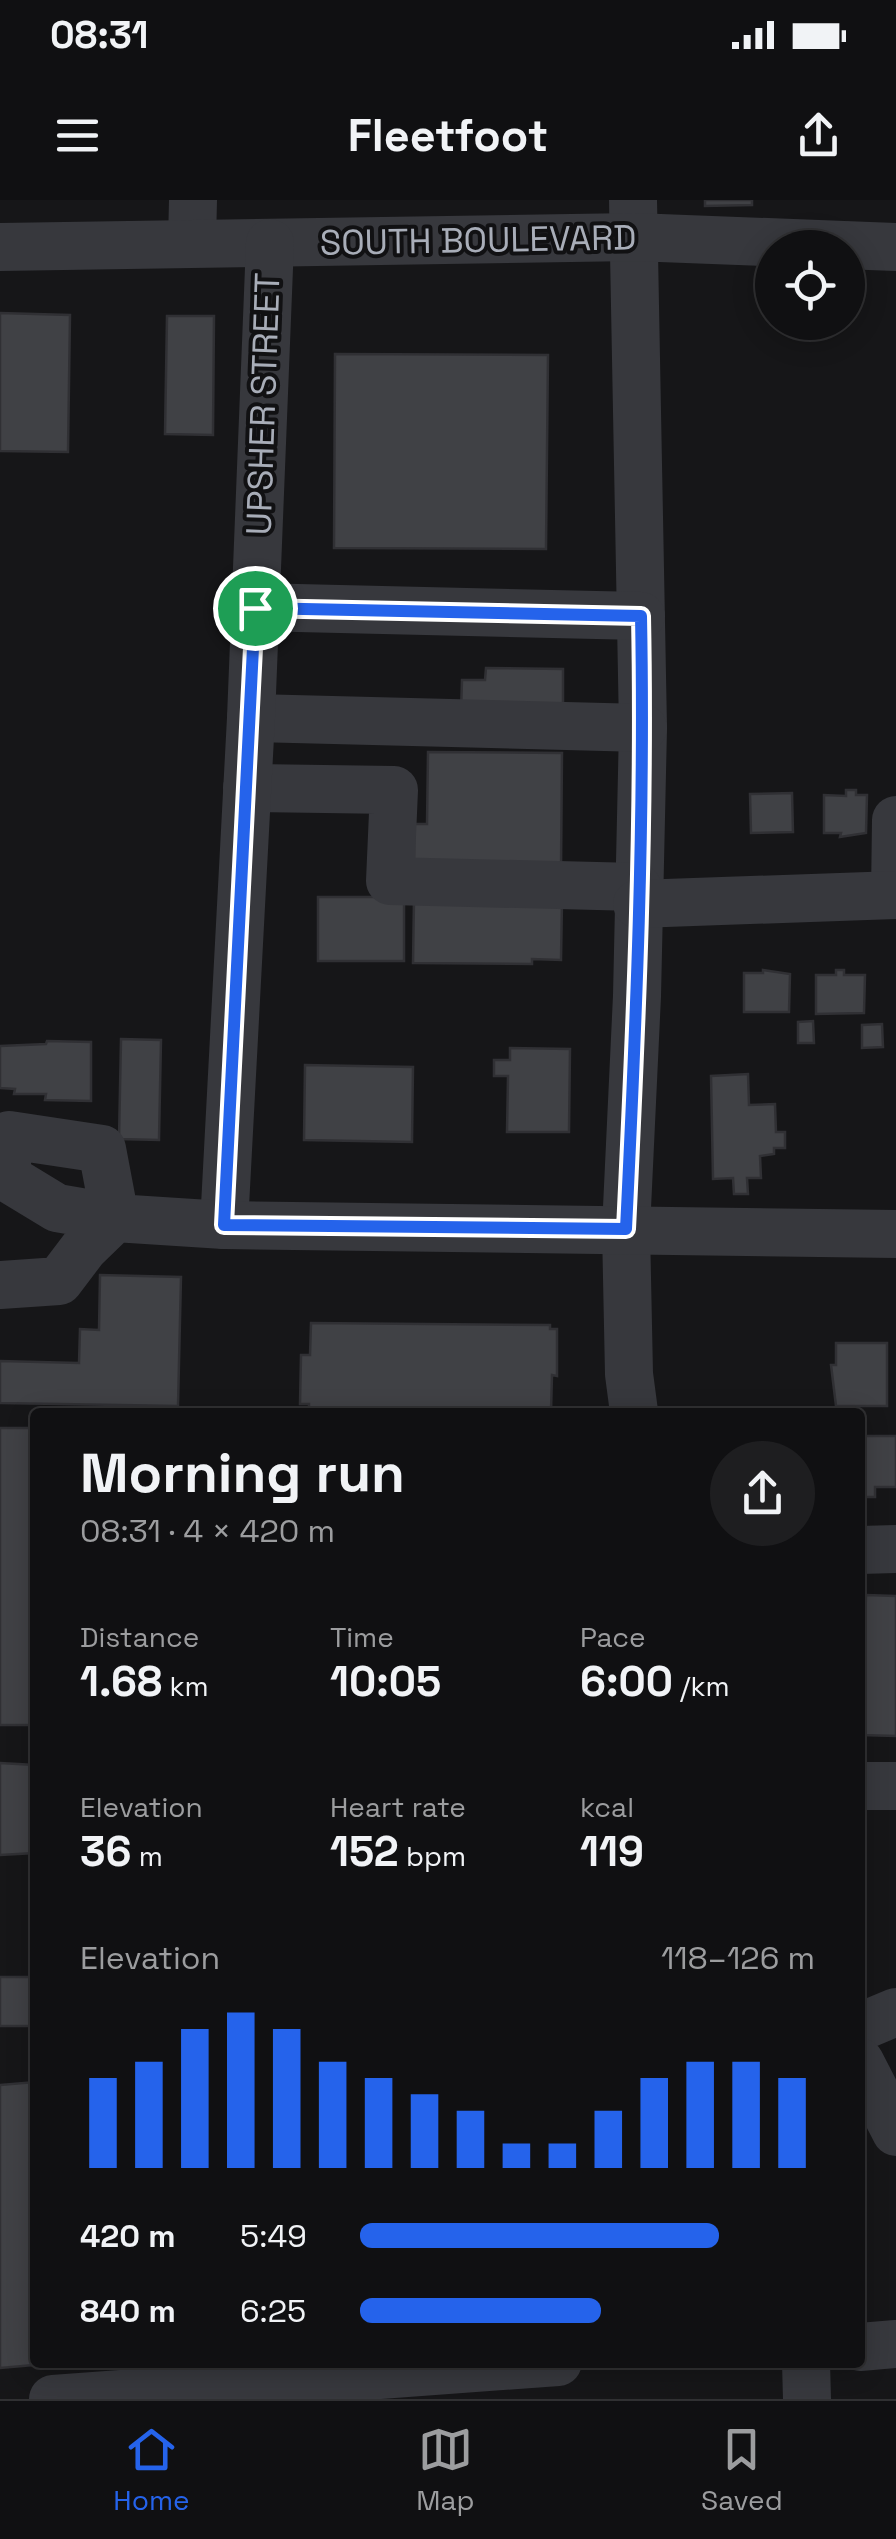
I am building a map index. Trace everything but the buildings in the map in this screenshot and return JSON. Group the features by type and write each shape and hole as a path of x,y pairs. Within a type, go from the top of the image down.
{"street":[{"name":"SOUTH BOULEVARD","path":"0,246 192,222 270,242 451,220 633,219 896,246"},
{"path":"633,219 643,728 638,996 626,1229 628,1374 633,1408"},
{"name":"UPSHER STREET","path":"224,1225 251,718 270,242"},
{"path":"255,608 641,616"},
{"path":"251,718 643,728"},
{"path":"247,788 394,790 390,881 637,896 896,895 896,820"},
{"path":"0,1285 59,1281 84,1248 115,1218 224,1225 896,1234"},
{"path":"865,1550 896,1549"},
{"path":"865,1786 896,1786"},
{"path":"865,2024 896,2012"},
{"path":"865,2072 896,2132"},
{"path":"865,2347 896,2344"},
{"path":"806,2368 807,2399"},
{"path":"53,2399 534,2376"}],"route":[{"path":"255,608 641,616 638,996 626,1229 224,1225 255,608"}]}
